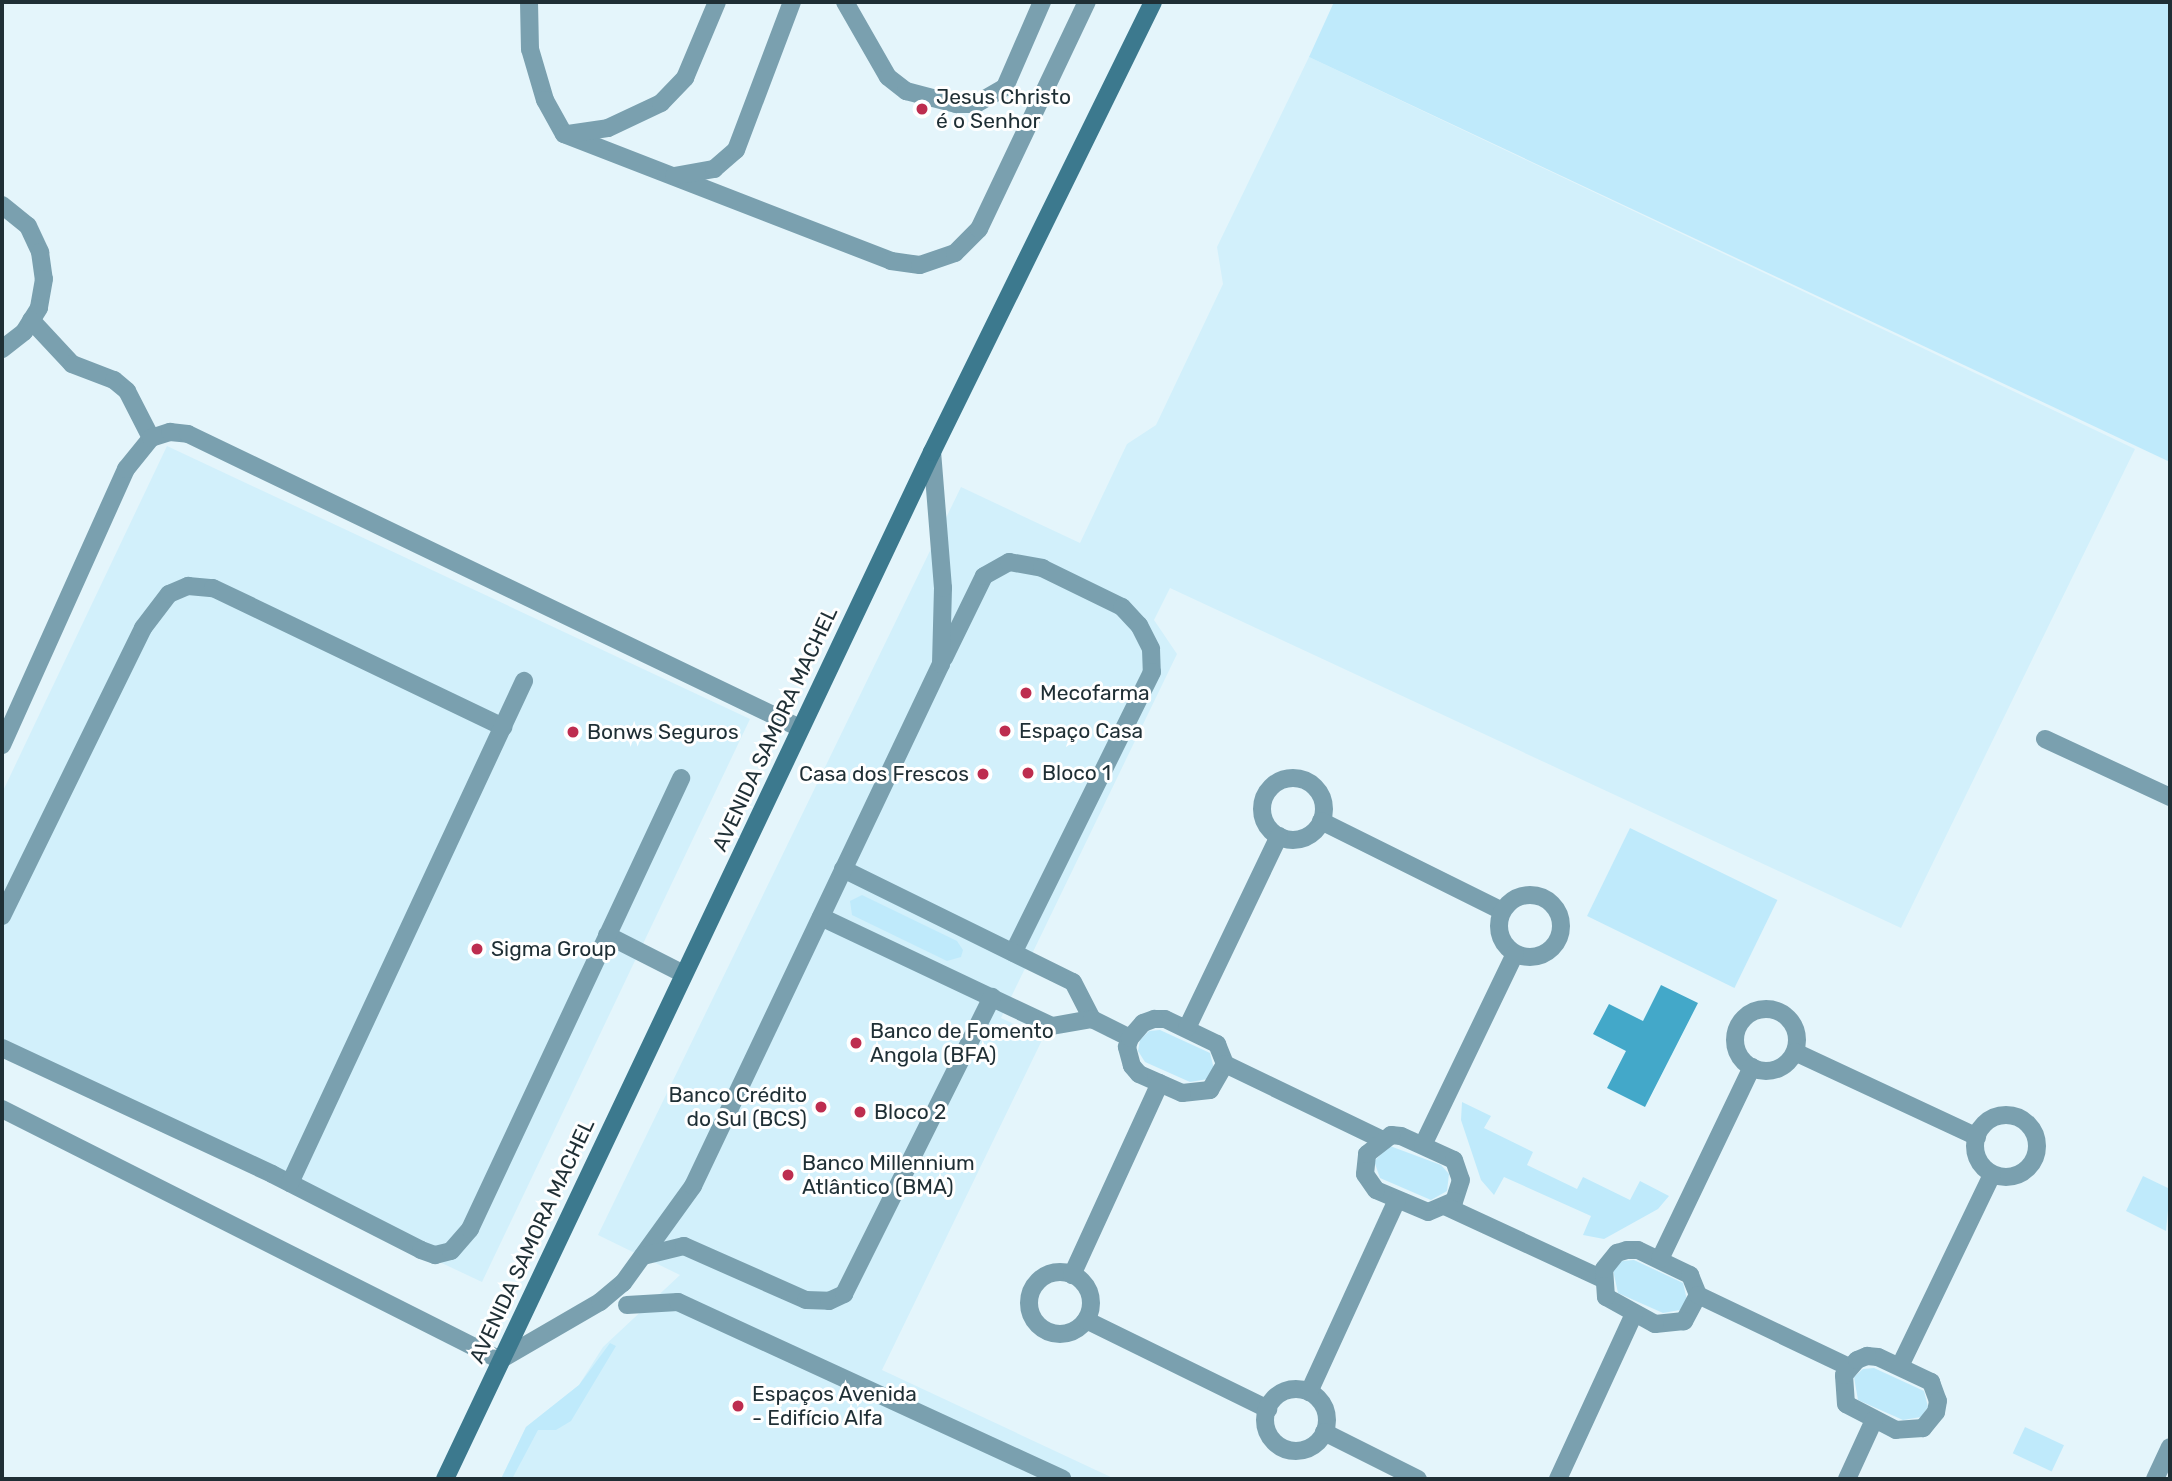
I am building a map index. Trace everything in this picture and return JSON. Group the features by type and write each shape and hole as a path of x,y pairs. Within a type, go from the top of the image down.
{"main road":[{"name":"AVENIDA SAMORA MACHEL","path":"445,1479 932,452 1153,2"}],"lane":[{"path":"529,2 530,49 545,100 564,134 891,261 920,265 955,253 979,229 1087,2"},
{"path":"564,134 608,128 661,103 685,78 717,2"},
{"path":"674,176 714,169 736,150 792,2"},
{"path":"845,2 888,78 906,91 956,104 976,104 1005,87 1042,2"},
{"path":"1138,31 1141,2"},
{"path":"2,205 27,226 40,251 44,279 31,320 2,349"},
{"path":"31,320 72,364 114,380 127,391 151,438"},
{"path":"2,745 126,469 151,438 170,432 188,434 800,728"},
{"path":"932,452 943,588 940,664"},
{"path":"2,1109 500,1360 600,1302 623,1283 692,1186 984,576 1009,562 1042,568 1122,607 1139,625 1151,649 1152,671 1013,953"},
{"path":"2,916 143,628 169,594 188,586 213,588 503,727"},
{"path":"290,1183 524,681"},
{"path":"2045,739 2170,797"},
{"path":"2,1048 290,1183 435,1255 463,1242 681,778"},
{"path":"1301,779 1318,791 1323,800 1321,821 1307,836 1279,836 1265,823 1262,804 1280,781 1301,779"},
{"path":"1321,821 1502,911"},
{"path":"1187,1028 1279,836"},
{"path":"843,869 1073,982 1092,1019 1130,1038"},
{"path":"1537,895 1555,908 1560,917 1561,928 1552,947 1535,956 1515,954 1499,931 1502,911 1517,898 1537,895"},
{"path":"821,917 1052,1026 1092,1019"},
{"path":"607,935 684,974"},
{"path":"1423,1145 1515,954"},
{"path":"643,1256 684,1246 806,1300 829,1301 844,1294 992,997"},
{"path":"1774,1010 1792,1021 1796,1031 1795,1052 1781,1067 1752,1067 1738,1054 1736,1035 1753,1012 1774,1010"},
{"path":"1225,1064 1217,1084 1201,1094 1182,1093 1132,1066 1130,1038 1143,1023 1154,1019 1187,1028 1217,1044 1225,1064 1381,1139 1401,1136 1446,1154 1459,1170 1459,1191 1447,1207 1428,1212 1376,1190 1366,1174 1367,1154 1381,1139"},
{"path":"1795,1052 1977,1137"},
{"path":"1660,1259 1752,1067"},
{"path":"1072,1275 1160,1083"},
{"path":"2004,1115 2024,1121 2036,1138 2035,1159 2029,1167 2011,1177 1992,1175 1979,1160 1977,1137 1985,1124 2004,1115"},
{"path":"1900,1366 1992,1175"},
{"path":"1309,1392 1397,1200"},
{"path":"1447,1207 1601,1278"},
{"path":"1627,1250 1660,1259 1690,1275 1698,1295 1691,1314 1674,1325 1655,1324 1606,1297 1601,1278 1609,1260 1627,1250"},
{"path":"1072,1275 1081,1281 1091,1299 1086,1320 1079,1328 1061,1335 1043,1329 1030,1315 1030,1295 1042,1278 1072,1275"},
{"path":"1698,1295 1849,1367"},
{"path":"627,1305 678,1302 1062,1479"},
{"path":"1558,1479 1634,1314"},
{"path":"1086,1320 1268,1409"},
{"path":"1867,1356 1900,1366 1931,1381 1936,1391 1936,1412 1915,1432 1896,1430 1846,1404 1842,1385 1849,1367 1867,1356"},
{"path":"1288,1391 1309,1392 1324,1406 1324,1433 1308,1449 1288,1451 1267,1431 1268,1409 1288,1391"},
{"path":"1847,1479 1874,1420"},
{"path":"1324,1433 1418,1479"},
{"path":"2155,1479 2170,1447"}],"shaded area":[{"path":"1334,2 2170,2 2170,462 1309,57"},
{"path":"1309,57 2135,449 1901,928 1170,588 1154,620 1177,654 1001,1018 1043,1038 882,1370 1115,1479 501,1479 526,1427 579,1385 603,1347 680,1275 598,1235 961,487 1080,543 1127,444 1156,425 1223,284 1217,247"},
{"path":"167,446 750,719 482,1282 2,1056 2,793"},
{"path":"1630,828 1777,900 1734,988 1587,916"},
{"path":"862,895 957,941 963,950 961,957 947,961 852,915 850,901"},
{"path":"1160,1030 1210,1053 1214,1069 1208,1079 1190,1082 1145,1062 1138,1051 1140,1040 1149,1031"},
{"path":"1462,1102 1491,1116 1484,1128 1533,1152 1527,1165 1577,1189 1583,1177 1630,1200 1640,1181 1669,1196 1658,1209 1604,1239 1583,1235 1591,1216 1504,1177 1494,1195 1481,1180 1461,1120"},
{"path":"1390,1146 1441,1165 1449,1174 1447,1191 1431,1200 1380,1178 1374,1161"},
{"path":"2143,1176 2170,1189 2166,1231 2126,1211"},
{"path":"1634,1260 1683,1283 1687,1300 1680,1310 1663,1313 1618,1293 1613,1270 1622,1261"},
{"path":"610,1343 616,1346 571,1421 556,1430 538,1430 512,1479 501,1479 526,1427 579,1385"},
{"path":"1874,1368 1924,1391 1928,1407 1921,1417 1903,1420 1858,1400 1854,1377 1863,1369"},
{"path":"2025,1427 2064,1445 2052,1471 2013,1453"}],"water":[{"path":"1661,985 1698,1003 1645,1107 1607,1088 1626,1051 1593,1034 1609,1004 1643,1021"}],"place":[{"name":"Jesus Christo é o Senhor","path":"922,109"},
{"name":"Mecofarma","path":"1026,693"},
{"name":"Espaço Casa","path":"1005,731"},
{"name":"Bonws Seguros","path":"573,732"},
{"name":"Bloco 1","path":"1028,773"},
{"name":"Casa dos Frescos","path":"983,774"},
{"name":"Sigma Group","path":"477,949"},
{"name":"Banco de Fomento Angola (BFA)","path":"856,1043"},
{"name":"Banco Crédito do Sul (BCS)","path":"821,1107"},
{"name":"Bloco 2","path":"860,1112"},
{"name":"Banco Millennium Atlântico (BMA)","path":"788,1175"},
{"name":"Espaços Avenida - Edifício Alfa","path":"738,1406"}]}
